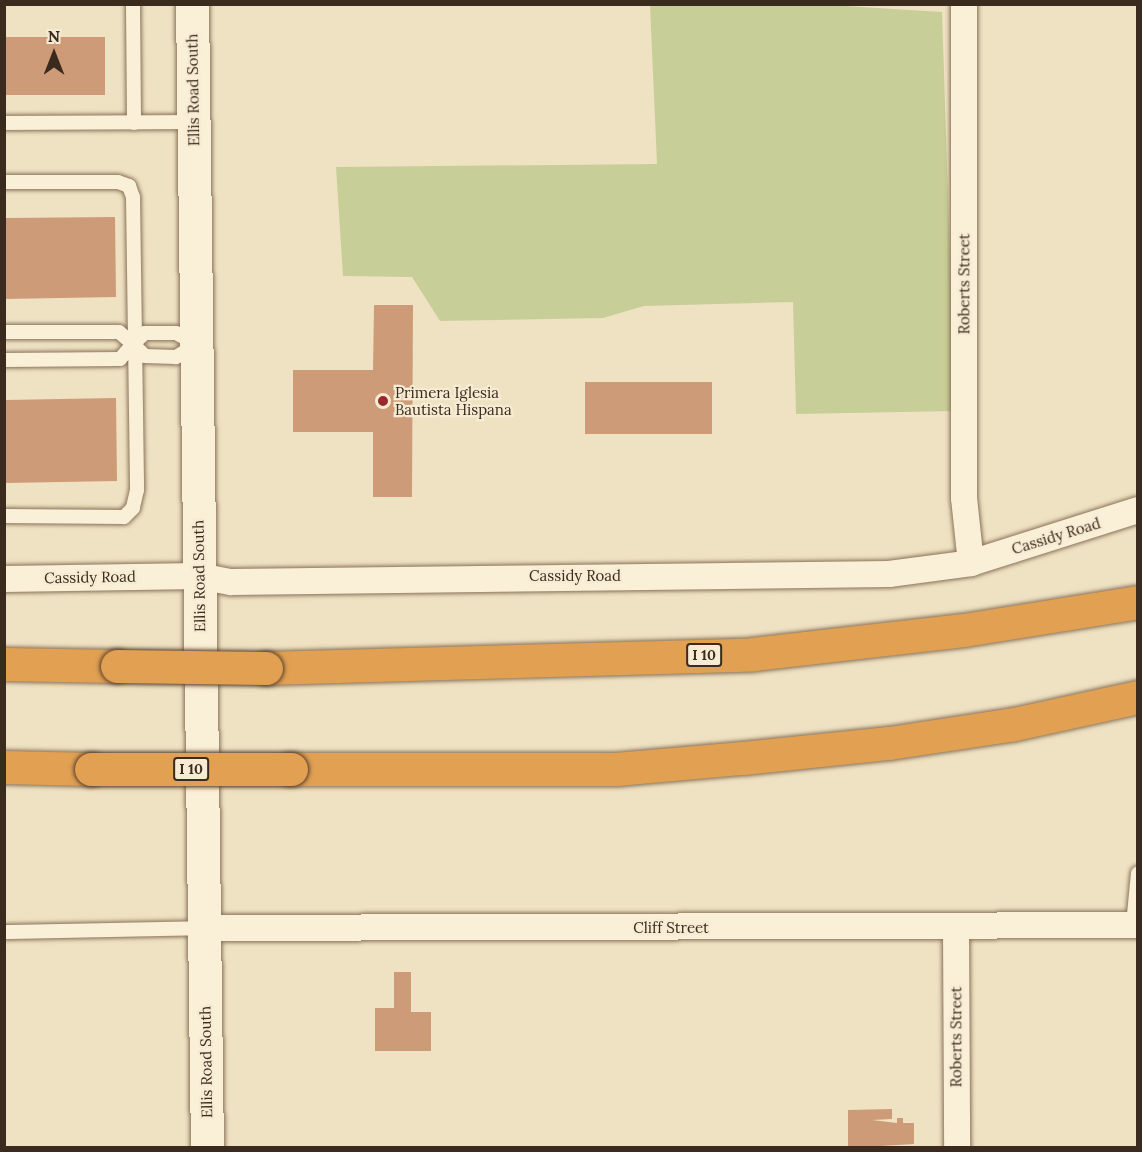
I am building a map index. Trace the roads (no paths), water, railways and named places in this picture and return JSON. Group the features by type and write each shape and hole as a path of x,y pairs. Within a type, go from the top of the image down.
{"highway":[{"name":"I 10","path":"4,664 266,668 753,654 964,630 1137,602"},
{"name":"I 10","path":"4,767 616,769 912,740 1014,724 1137,697"}],"street":[{"name":"Ellis Road South","path":"192,4 207,1148"},
{"name":"Roberts Street","path":"964,4 964,498 971,562"},
{"name":"Cassidy Road","path":"4,579 199,576 231,582 889,574 971,562 1137,510"},
{"name":"Cliff Street","path":"205,928 1135,925"},
{"name":"Roberts Street","path":"956,927 957,1148"}],"lane":[{"path":"133,4 134,123"},
{"path":"4,123 193,122"},
{"path":"4,182 118,182 129,186 133,197 133,344 137,490 133,508 124,517 4,516"},
{"path":"4,332 119,332 145,356 176,357 197,344"},
{"path":"4,360 120,359 145,333 176,333 197,344"},
{"path":"1135,925 1137,873"},
{"path":"4,932 205,928"}],"place":[{"name":"Primera Iglesia Bautista Hispana","path":"383,401"}]}
